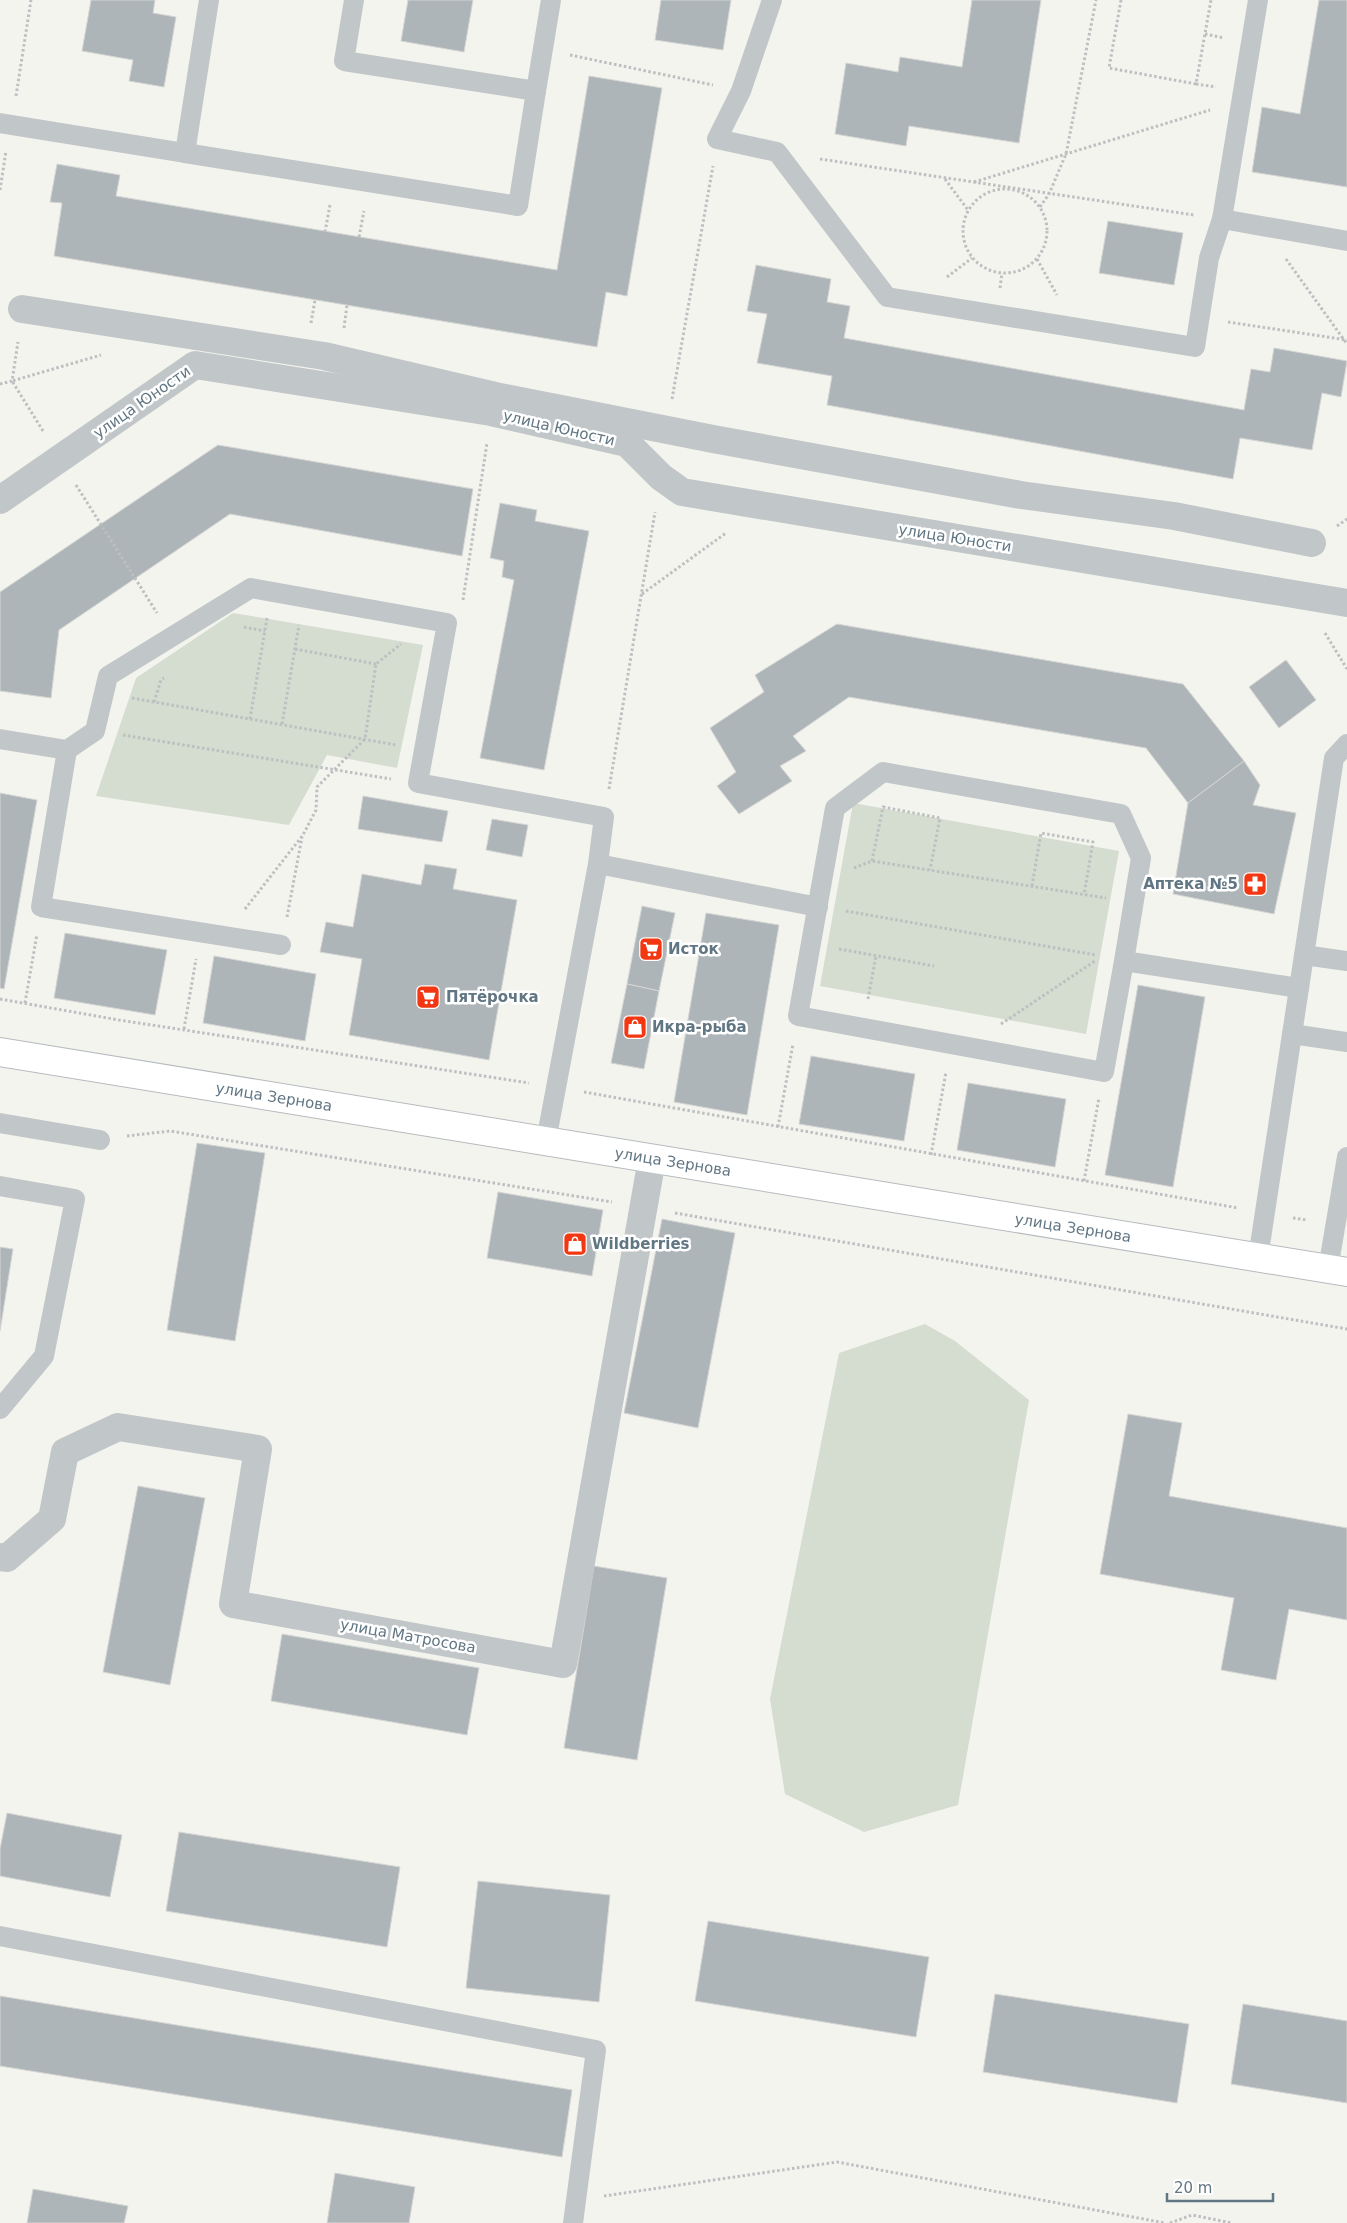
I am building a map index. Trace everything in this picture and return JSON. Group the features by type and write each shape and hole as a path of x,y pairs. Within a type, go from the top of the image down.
{"main road":[{"name":"улица Зернова","path":"0,1052 1337,1271"}],"street":[{"name":"улица Юности","path":"22,309 324,356 495,396 723,441 1021,495 1174,516 1312,543"},
{"name":"улица Юности","path":"0,500 195,365 491,412 627,444 661,477 682,492 1347,603"},
{"name":"улица Матросова","path":"0,1556 7,1558 52,1519 65,1452 118,1427 258,1449 233,1604 563,1664 652,1159"}],"lane":[{"path":"185,153 209,0"},
{"path":"354,0 344,61 536,91"},
{"path":"0,124 518,206 550,0"},
{"path":"772,0 741,91 718,139 777,152 887,297 1196,347 1209,258 1222,219 1258,0"},
{"path":"1222,219 1347,240"},
{"path":"0,739 67,750 95,731 108,676 251,588 439,622 424,749 418,783 604,817 598,864 546,1141"},
{"path":"1258,1258 1334,758 1347,744"},
{"path":"67,750 41,907 281,945"},
{"path":"883,772 1121,814 1141,858 1134,902 1104,1072 798,1016 835,808 883,772"},
{"path":"598,864 818,907"},
{"path":"1304,955 1347,961"},
{"path":"1124,961 1299,988"},
{"path":"1292,1034 1347,1042"},
{"path":"0,1123 100,1140"},
{"path":"1337,1271 1335,1224 1347,1157"},
{"path":"0,1186 75,1199 44,1356 0,1409"},
{"path":"0,1936 596,2050 573,2223"}],"path":[{"path":"1040,207 1049,194 1066,154 1096,0"},
{"path":"1121,0 1109,68 1196,84 1212,0"},
{"path":"543,49 741,91"},
{"path":"972,183 1242,100"},
{"path":"777,152 945,179 1222,219"},
{"path":"945,179 968,210"},
{"path":"1012,189 1028,195 1040,207 1046,221 1047,237 1042,252 1032,264 1018,272 1002,273 985,269 972,258 964,242 962,225 968,210 980,197 995,190 1012,189"},
{"path":"1262,226 1346,340 1347,344"},
{"path":"1200,317 1346,340"},
{"path":"295,648 376,664 439,622 463,601 491,412"},
{"path":"642,594 762,506"},
{"path":"250,718 272,592"},
{"path":"282,724 304,597"},
{"path":"238,626 265,631"},
{"path":"224,936 303,835 316,810 316,787 365,739 376,664"},
{"path":"154,702 161,680 169,674"},
{"path":"104,693 424,749"},
{"path":"95,731 418,783"},
{"path":"872,861 883,807 940,818 930,870"},
{"path":"1032,886 1041,833 1093,842 1084,894"},
{"path":"281,945 303,835"},
{"path":"823,879 872,861 1134,902"},
{"path":"25,1003 41,907"},
{"path":"818,907 1102,956 959,1046 931,1155"},
{"path":"184,1029 201,932"},
{"path":"811,944 934,966"},
{"path":"863,1028 876,956"},
{"path":"0,999 556,1087 931,1155 1335,1224"},
{"path":"778,1128 798,1016"},
{"path":"1084,1181 1104,1072"},
{"path":"100,1140 170,1131 643,1208 1347,1329"},
{"path":"576,2200 837,2162 1165,2223"},
{"path":"1170,2223 1192,2216 1232,2223"}],"shaded area":[{"path":"233,613 423,645 397,768 327,755 289,825 96,796 136,678"},
{"path":"853,803 1119,851 1086,1034 820,986"},
{"path":"925,1324 955,1341 1029,1400 958,1805 864,1832 785,1794 770,1699 839,1353"}],"building":[{"path":"91,0 155,0 153,13 176,17 164,87 129,81 133,60 82,51"},
{"path":"408,0 473,0 464,52 401,41"},
{"path":"661,0 731,0 723,50 655,40"},
{"path":"972,0 1041,0 1019,143 909,126 906,146 835,134 846,63 898,72 900,57 962,67"},
{"path":"1319,0 1347,0 1347,187 1252,172 1262,107 1300,114"},
{"path":"589,76 662,88 627,296 606,292 597,347 54,256 62,203 50,202 57,164 120,175 116,196 557,270"},
{"path":"1108,221 1183,233 1174,285 1099,273"},
{"path":"756,265 831,279 827,302 850,306 844,338 1244,410 1251,369 1270,372 1274,348 1347,361 1341,397 1322,393 1312,450 1240,438 1233,479 827,405 832,376 757,363 767,314 747,311"},
{"path":"218,445 473,489 462,556 230,514 59,630 51,698 0,691 0,592"},
{"path":"500,503 537,510 535,521 589,531 544,770 480,758 514,580 502,577 504,561 490,558"},
{"path":"837,624 1183,684 1244,761 1188,803 1146,748 849,697 793,736 806,751 780,766 792,781 739,814 717,786 736,772 710,728 764,692 755,675"},
{"path":"1286,660 1316,700 1279,728 1249,687"},
{"path":"1244,761 1260,785 1253,805 1296,813 1274,914 1173,894 1188,803"},
{"path":"0,793 37,800 4,989 0,988"},
{"path":"363,796 448,811 442,842 358,829"},
{"path":"492,819 528,825 522,857 486,850"},
{"name":"Пятёрочка","path":"425,864 457,869 453,889 517,900 489,1060 349,1035 362,959 320,952 326,922 353,927 362,874 421,885"},
{"name":"Исток","path":"642,906 675,913 659,991 627,984"},
{"path":"706,913 779,925 747,1115 674,1102"},
{"path":"65,933 167,950 155,1015 54,998"},
{"path":"214,956 316,974 305,1041 203,1023"},
{"name":"Икра-рыба","path":"627,984 659,991 644,1069 611,1063"},
{"path":"1138,985 1205,997 1173,1187 1105,1175"},
{"path":"811,1056 915,1074 904,1141 799,1124"},
{"path":"968,1083 1066,1099 1055,1167 957,1150"},
{"path":"197,1143 265,1153 235,1341 167,1330"},
{"path":"498,1192 603,1210 592,1276 487,1258"},
{"path":"662,1219 735,1233 698,1428 624,1413"},
{"path":"0,1247 13,1249 0,1331"},
{"path":"1128,1414 1182,1423 1169,1496 1347,1528 1347,1620 1289,1609 1276,1680 1221,1670 1234,1598 1100,1574"},
{"path":"138,1486 205,1498 170,1685 103,1672"},
{"path":"594,1566 667,1578 637,1760 564,1748"},
{"path":"282,1634 479,1668 467,1735 271,1701"},
{"path":"7,1813 122,1835 110,1897 0,1876 0,1849"},
{"path":"179,1832 400,1867 387,1947 166,1911"},
{"path":"478,1881 610,1895 599,2002 466,1988"},
{"path":"708,1921 929,1957 916,2037 695,2001"},
{"path":"995,1994 1189,2024 1177,2103 983,2072"},
{"path":"0,1996 572,2090 562,2157 0,2066"},
{"path":"1243,2004 1347,2021 1347,2103 1231,2084"},
{"path":"335,2173 415,2187 409,2223 327,2223"},
{"path":"33,2189 128,2206 124,2223 27,2223"}],"place":[{"name":"Аптека №5","path":"1255,884"},
{"name":"Исток","path":"651,949"},
{"name":"Пятёрочка","path":"428,997"},
{"name":"Икра-рыба","path":"635,1027"},
{"name":"Wildberries","path":"575,1244"}]}
